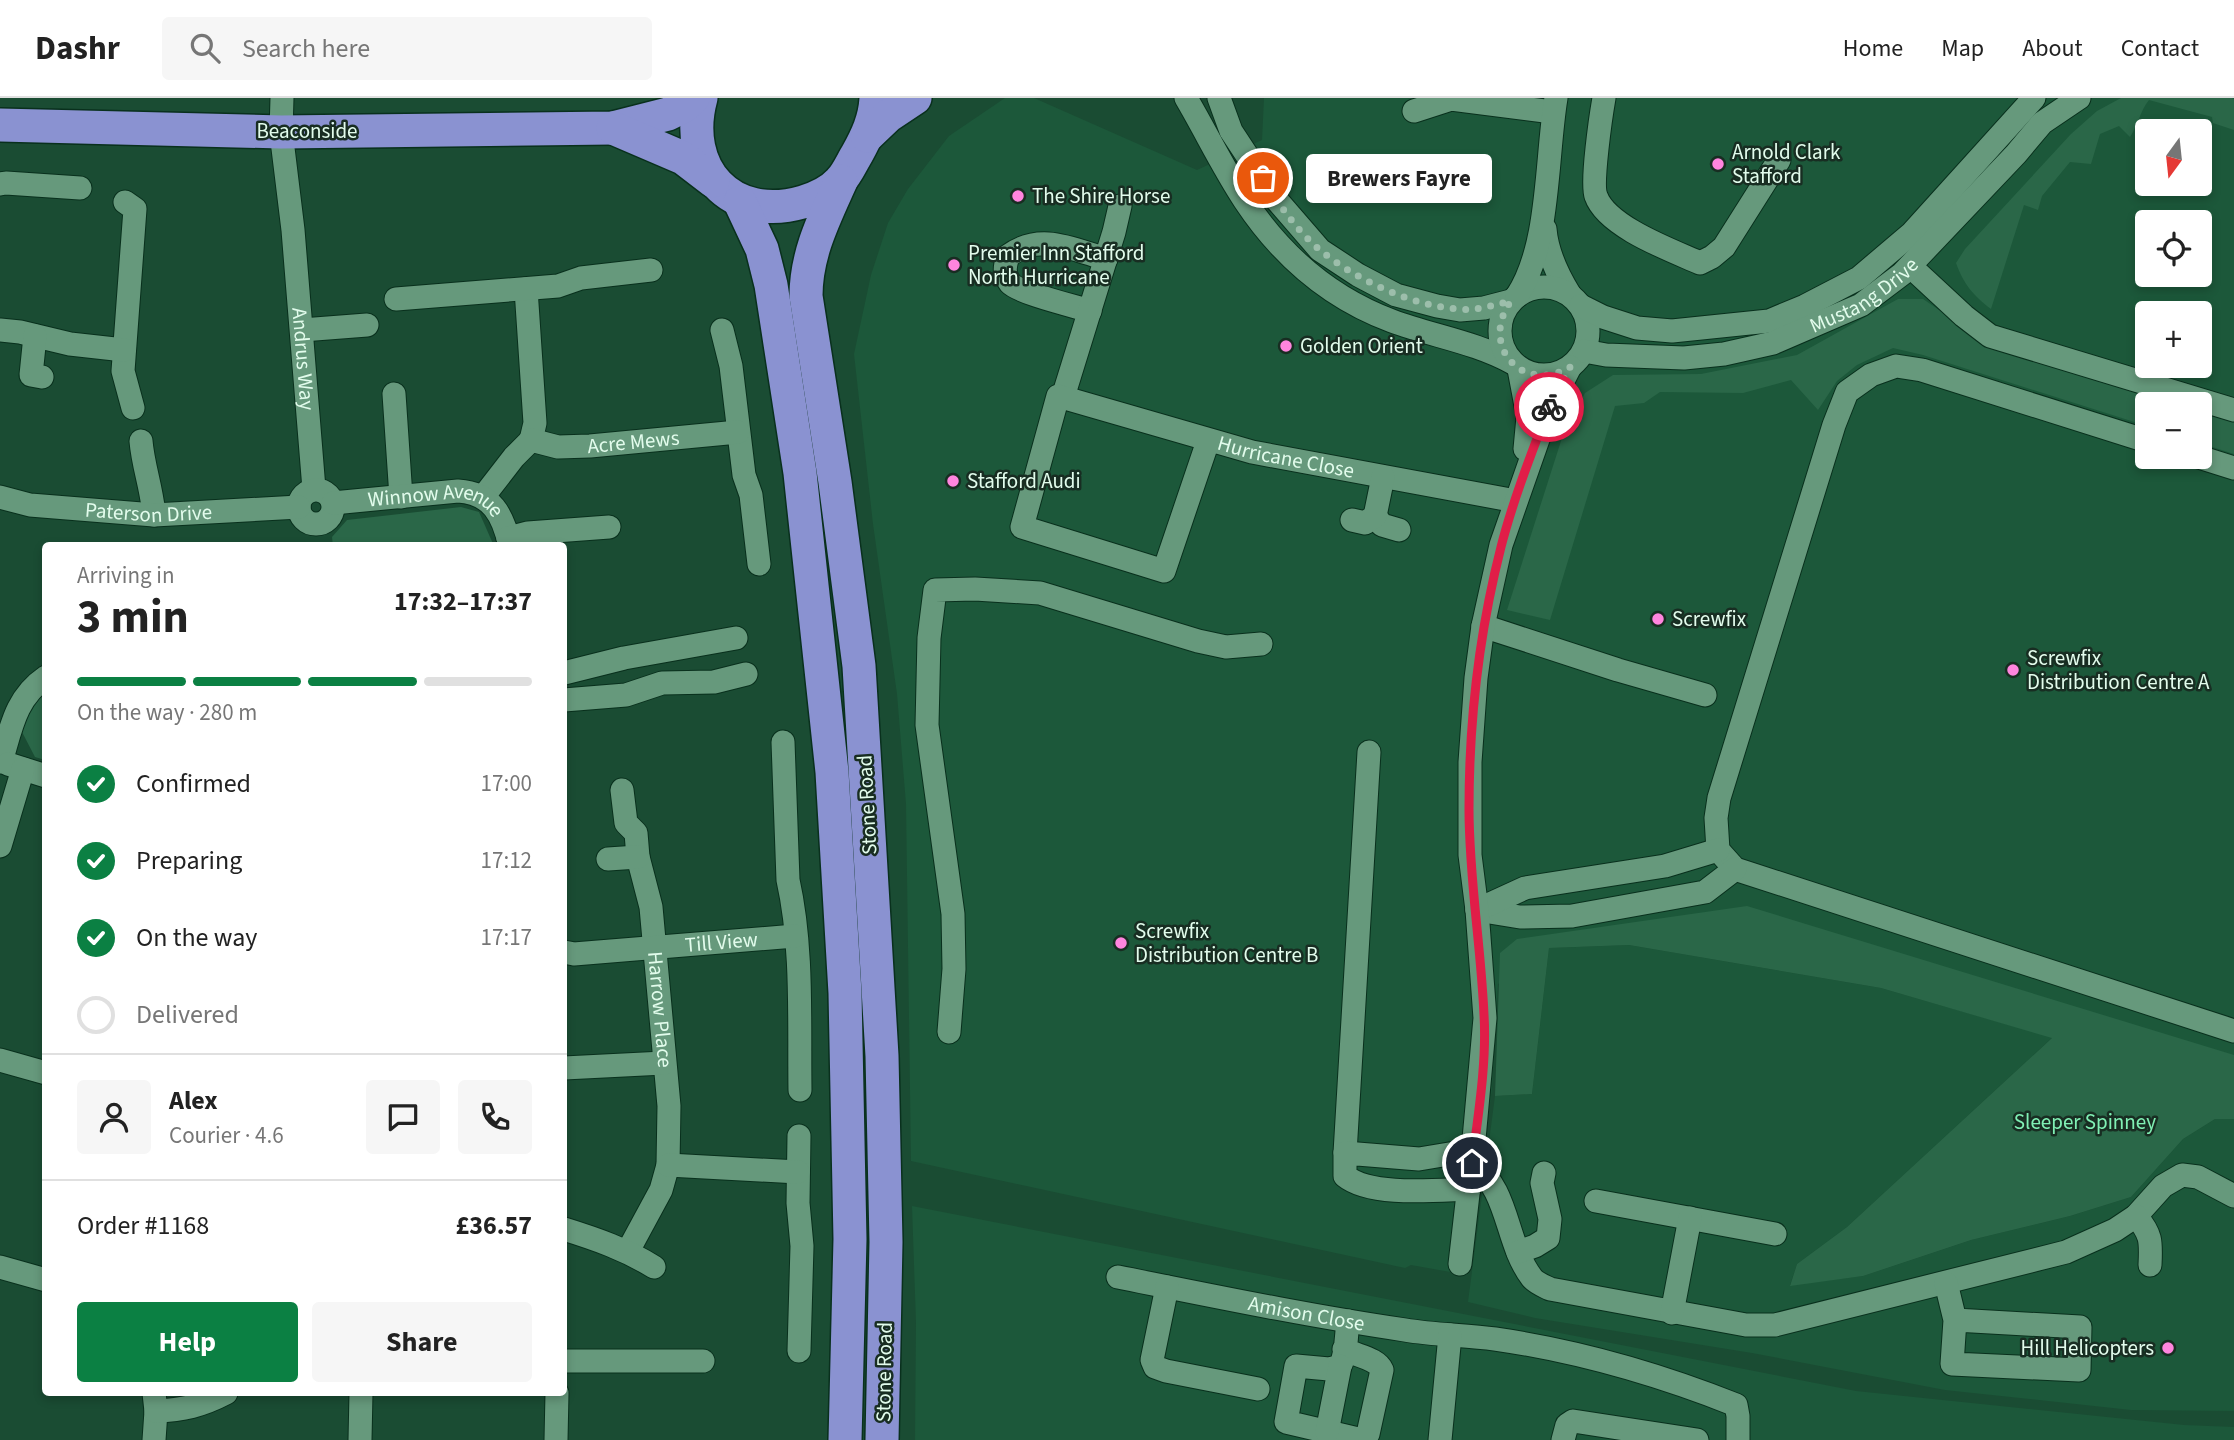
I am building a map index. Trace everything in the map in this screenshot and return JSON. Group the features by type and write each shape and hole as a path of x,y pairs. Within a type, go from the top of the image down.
{"highway":[{"name":"Beaconside","path":"0,125 281,132 613,128 668,114 693,98"},
{"name":"Stone Road","path":"701,98 696,131 701,156 728,192 762,249 771,285 800,473 832,772 845,993 850,1212 845,1440"},
{"path":"867,136 876,98"},
{"path":"867,136 888,116 915,98"},
{"name":"Beaconside","path":"613,128 683,158 728,192"},
{"name":"Stone Road","path":"867,136 841,181 810,254 806,296 835,482 859,666 882,1056 886,1242 882,1440"},
{"path":"728,192 762,205 790,206 824,194 841,181"}],"street":[{"name":"Andrus Way","path":"282,98 281,132 303,230 302,330 306,498"},
{"path":"1186,98 1245,200 1283,249 1318,282 1356,305 1392,321 1474,345 1543,376 1553,375 1577,359"},
{"path":"1219,98 1231,131 1295,224 1320,250 1357,275 1396,295 1460,310 1484,308 1514,298 1527,290 1545,287 1558,289 1575,301"},
{"path":"1232,98 1251,159"},
{"path":"1604,98 1595,179 1595,194 1600,204 1608,215 1652,243 1700,263 1724,247 1779,160"},
{"name":"Mustang Drive","path":"1575,301 1603,317 1637,328 1672,331 1769,321 1805,306 1859,278 1912,233 2034,98"},
{"name":"Mustang Drive","path":"1577,359 1606,355 1684,358 1724,354 1773,343 1861,305 1910,266 2042,123 2079,98"},
{"path":"1414,111 1451,99 1555,105 1543,211 1533,265 1500,321 1499,336 1506,354 1516,366 1528,417 1519,491"},
{"path":"0,184 80,188"},
{"path":"125,202 135,209 123,360 133,408"},
{"path":"1120,206 1022,527 1164,571 1208,441"},
{"path":"1460,1264 1473,1157 1485,1018 1470,855 1469,786 1476,678 1483,626 1501,545 1519,491 1549,408 1577,359 1588,329 1554,266 1546,244 1543,211"},
{"path":"1090,311 1011,284 1005,274 1005,265 1008,256 1031,243 1060,245 1106,259"},
{"path":"396,299 558,286 605,266 651,270"},
{"path":"1910,266 1990,336 2234,410"},
{"path":"483,496 531,440 535,423 526,289"},
{"path":"302,330 367,325"},
{"path":"0,330 70,344 123,360"},
{"path":"722,330 731,366 742,462 751,495 759,564"},
{"path":"35,336 31,375 42,377"},
{"path":"2135,437 1922,370 1896,366 1871,375 1847,392 1833,425 1719,798 1716,818 1718,850 1735,869 2234,1031"},
{"path":"394,394 401,496"},
{"name":"Hurricane Close","path":"1061,397 1208,441 1296,461 1382,477 1519,491"},
{"name":"Acre Mews","path":"531,440 558,447 590,446 738,432"},
{"path":"141,441 154,515"},
{"path":"2212,461 2234,468"},
{"path":"1352,520 1365,523 1375,516 1382,477"},
{"name":"Winnow Avenue","path":"333,503 458,491 472,492 483,496 495,507 509,542"},
{"path":"325,492 333,503 332,514 324,522 320,535 300,513 306,498 325,492"},
{"name":"Paterson Drive","path":"0,497 30,505 154,515 306,498"},
{"path":"1375,516 1382,525 1399,530"},
{"path":"509,542 528,533 609,527"},
{"path":"949,1032 954,969 953,914 927,725 929,638 935,590 975,589 1040,593 1198,641 1226,646 1261,644"},
{"path":"1483,626 1705,695"},
{"path":"567,672 624,658 736,638"},
{"path":"567,700 626,695 662,684 714,682 746,674"},
{"path":"0,846 8,764 19,705 27,692 42,680"},
{"path":"783,742 788,880 792,898 798,980 800,1090"},
{"path":"1369,752 1345,1176 1355,1184 1416,1191 1469,1189"},
{"path":"8,764 42,775"},
{"name":"Harrow Place","path":"622,790 626,822 636,833 638,857 651,907 669,1106 668,1165 661,1190 628,1251"},
{"path":"1477,910 1525,888 1665,866 1718,850"},
{"path":"608,859 638,857"},
{"path":"1477,910 1521,917 1572,916 1705,892 1735,869"},
{"name":"Till View","path":"567,953 795,936"},
{"path":"0,1059 42,1072"},
{"path":"567,1068 664,1063"},
{"path":"799,1136 798,1203 802,1246 799,1351"},
{"path":"1345,1153 1419,1159 1473,1157"},
{"path":"1473,1157 1500,1200 1518,1252 1533,1280 1550,1289 1746,1325 1775,1325 2066,1252 2099,1239 2136,1216 2163,1186 2182,1175 2198,1177 2234,1196"},
{"path":"668,1165 798,1172"},
{"path":"1518,1252 1548,1238 1550,1219 1542,1183 1544,1173"},
{"path":"1596,1201 1775,1234"},
{"path":"2136,1216 2147,1229 2151,1241 2150,1265"},
{"path":"1672,1313 1690,1218"},
{"path":"567,1229 628,1251 654,1267"},
{"path":"0,1267 42,1279"},
{"name":"Amison Close","path":"1118,1277 1348,1321 1409,1331 1495,1339 1572,1352 1690,1387 1736,1405 1738,1440"},
{"path":"1947,1283 1955,1320 1952,1364 2080,1370 2080,1327 1955,1320"},
{"path":"1167,1287 1152,1360 1155,1367 1258,1389"},
{"path":"1327,1432 1348,1321"},
{"path":"1440,1440 1450,1335"},
{"path":"1356,1356 1376,1361 1382,1370 1368,1434 1363,1439 1286,1422 1296,1366 1329,1369 1342,1357 1356,1356"},
{"path":"567,1361 703,1361"},
{"path":"154,1440 155,1402 175,1410 204,1405 220,1396"},
{"path":"360,1440 361,1396"},
{"path":"556,1440 557,1396"},
{"path":"1563,1440 1567,1425 1573,1421 1697,1440"}],"shaded area":[{"path":"1005,98 1034,98 1197,170 1262,140 1264,98 2234,98 2234,1095 2053,1037 1847,1227 1797,1264 1790,1285 1863,1276 1971,1240 2070,1216 2131,1197 2183,1139 2215,1119 2234,1119 2234,1411 2131,1410 1945,1390 1752,1353 1535,1318 1468,1302 1495,1096 1532,1094 1549,948 1629,945 1881,988 2016,1027 1885,984 1628,942 1541,947 1498,984 1492,1088 1467,1275 1411,1265 1405,1268 911,1161 906,804 897,694 873,524 854,354 871,275 888,223 908,189 949,136"},
{"path":"912,1206 1856,1391 2184,1425 2234,1427 2234,1440 915,1440 916,1323"}],"green space":[{"path":"2121,98 2232,98 2234,130 2213,123 2212,117 2149,100 2139,119 2135,119 2135,128 2130,137 2119,126 2100,134 2091,164 2070,162 2042,196 2038,210 2024,205 1991,309 1970,289 1956,263 1965,249 2071,134 2097,111"},
{"path":"1898,299 1923,299 1992,346 2142,392 2135,392 2135,422 1923,355 1893,348 1857,365 1837,381 1818,410 1791,380 1743,393 1660,392 1644,403 1615,406 1550,620 1507,610 1561,441 1585,393 1613,375 1701,374 1797,355"},
{"path":"2212,414 2234,420 2234,454 2212,447"},
{"path":"461,507 479,512 492,542 333,542 332,537 347,520"},
{"path":"42,690 42,759 35,757 22,732 35,693"},
{"name":"Sleeper Spinney","path":"1747,906 2234,1055 2234,1119 2215,1119 2183,1139 2131,1197 2070,1216 1971,1240 1863,1276 1790,1286 1797,1264 1847,1227 2052,1038 1881,988 1629,945 1549,948 1532,1094 1495,1096 1500,953 1517,939"}],"way so far":[{"path":"1263,178 1295,224 1320,250 1357,275 1396,295 1460,310 1484,308 1511,301 1500,321 1499,336 1513,363 1526,372 1543,376 1553,375 1570,367 1549,407"}],"place":[{"name":"Arnold Clark Stafford","path":"1718,164"},
{"name":"Brewers Fayre","path":"1263,178"},
{"name":"The Shire Horse","path":"1018,196"},
{"name":"Premier Inn Stafford North Hurricane","path":"954,265"},
{"name":"Golden Orient","path":"1286,346"},
{"name":"Stafford Audi","path":"953,481"},
{"name":"Screwfix","path":"1658,619"},
{"name":"Screwfix Distribution Centre A","path":"2013,670"},
{"name":"Screwfix Distribution Centre B","path":"1121,943"},
{"name":"Hill Helicopters","path":"2168,1348"}],"route":[{"path":"1472,1163 1485,1018 1470,855 1470,762 1476,678 1483,626 1501,545 1549,407"}]}
